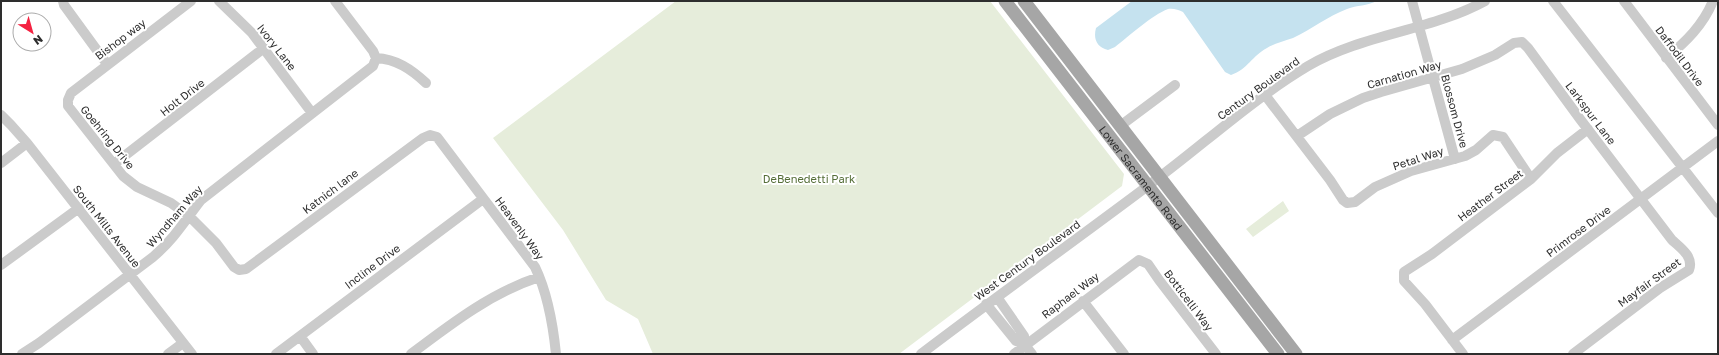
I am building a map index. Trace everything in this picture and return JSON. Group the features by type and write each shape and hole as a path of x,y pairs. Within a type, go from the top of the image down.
{"main road":[{"name":"Lower Sacramento Road","path":"1005,1 1278,354"},
{"name":"Lower Sacramento Road","path":"1024,1 1296,354"}],"street":[{"path":"64,1 64,5 107,64"},
{"name":"Bishop way","path":"68,100 71,93 107,64 191,1"},
{"name":"Ivory Lane","path":"219,1 252,33 312,113"},
{"name":"Blossom Drive","path":"1412,1 1434,77 1455,159"},
{"name":"Century Boulevard","path":"1148,185 1265,95 1330,55 1368,41 1420,27 1459,13 1485,1"},
{"path":"1553,1 1718,214"},
{"name":"Daffodil Drive","path":"1624,1 1718,125"},
{"path":"338,2 373,51 376,58 385,58 399,62 415,72 426,83"},
{"path":"1666,58 1696,31 1714,6"},
{"name":"Carnation Way","path":"1296,136 1330,114 1363,98 1434,77 1481,61 1514,43 1522,42"},
{"name":"Larkspur Lane","path":"1522,42 1641,199"},
{"name":"Holt Drive","path":"114,164 264,48"},
{"name":"Wyndham Way","path":"22,354 130,275 168,244 201,200 373,66 376,58"},
{"path":"1120,126 1175,85"},
{"path":"1265,95 1296,136"},
{"name":"Goehring Drive","path":"68,100 68,106 123,176 138,187 171,203 189,216 216,243 234,267 239,270 246,269"},
{"name":"South Mills Avenue","path":"1,115 11,124 27,143 79,208 192,354"},
{"name":"Heather Street","path":"1452,340 1425,304 1404,281 1404,272 1432,254 1531,179 1557,153 1588,130"},
{"name":"Heavenly Way","path":"430,135 437,137 528,257 543,285 556,354"},
{"name":"Katnich lane","path":"246,269 423,138 430,135"},
{"name":"Petal Way","path":"1296,136 1330,180 1343,200 1347,203 1355,202 1375,187 1411,171 1455,159 1476,150 1492,135 1503,137 1531,179"},
{"name":"Primrose Drive","path":"1452,340 1718,141"},
{"path":"1,163 27,143"},
{"name":"West Century Boulevard","path":"920,354 1148,185"},
{"name":"Incline Drive","path":"276,354 484,199"},
{"name":"Mayfair Street","path":"1573,354 1660,288 1689,270 1691,265 1690,258 1672,240 1641,199"},
{"path":"2,263 79,208"},
{"name":"Raphael Way","path":"1014,354 1128,267 1138,260 1144,261"},
{"name":"Botticelli Way","path":"1144,261 1148,264 1216,354"},
{"path":"411,354 471,309 506,290 539,277"},
{"path":"996,297 1024,336 1025,345"},
{"path":"1083,301 1124,354"},
{"path":"986,304 1016,341 1025,345 1032,354"},
{"path":"300,336 313,354"},
{"path":"1452,340 1463,354"},
{"path":"168,354 183,343"}],"green space":[{"name":"DeBenedetti Park","path":"676,1 990,1 1124,174 1122,186 899,354 653,354 638,319 606,300 563,230 493,138"},
{"path":"1283,201 1289,211 1253,237 1246,229"}],"water":[{"path":"1132,1 1377,1 1340,12 1293,38 1270,46 1257,55 1242,69 1231,75 1225,72 1183,12 1176,9 1168,9 1155,16 1115,47 1108,50 1101,47 1095,36 1096,28"}]}
